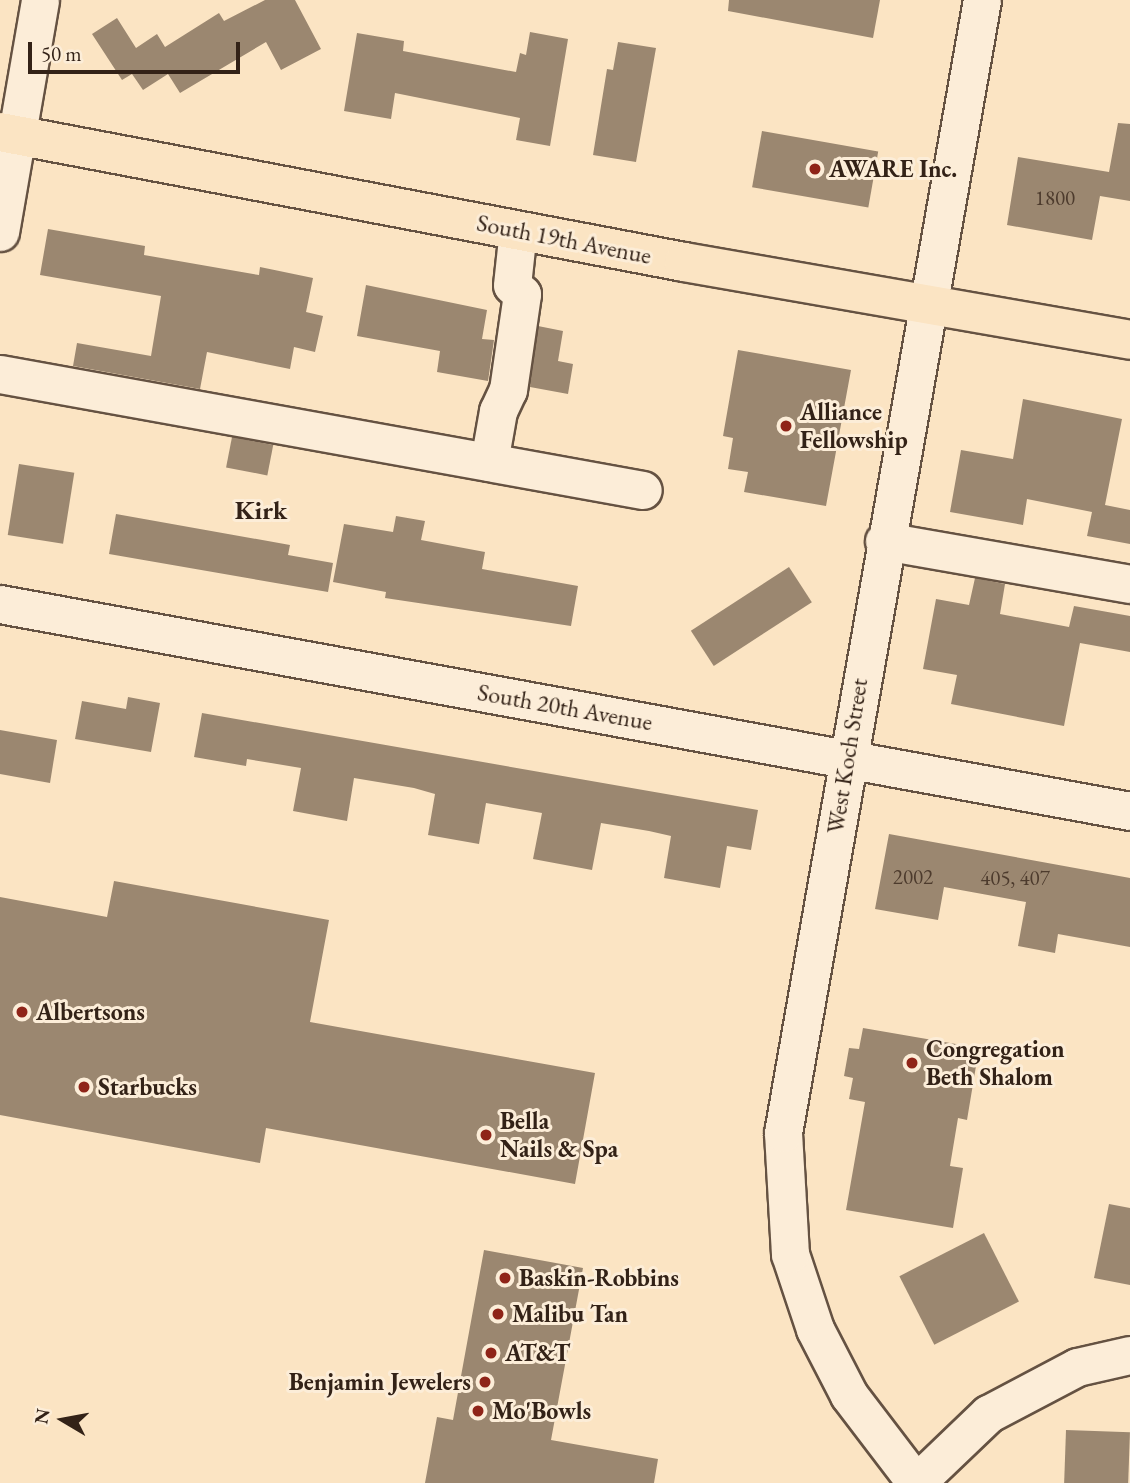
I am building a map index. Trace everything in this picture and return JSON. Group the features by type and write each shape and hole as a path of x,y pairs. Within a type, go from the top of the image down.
{"main road":[{"name":"South 19th Avenue","path":"8,134 518,230 1130,340"}],"street":[{"path":"0,232 8,134 40,0"},
{"name":"West Koch Street","path":"916,1483 849,1395 815,1329 790,1254 784,1198 783,1133 884,541 930,303 982,0"},
{"path":"489,462 498,411 508,390 522,294 512,285 518,230"},
{"path":"0,374 643,490"},
{"path":"884,541 1130,584"},
{"name":"South 20th Avenue","path":"0,604 1130,811"},
{"path":"916,1483 998,1408 1077,1367 1130,1355"}],"building":[{"path":"265,0 295,0 321,49 281,70 266,42 180,93 168,74 143,90 132,74 122,80 92,34 117,18 136,48 157,34 165,47 219,13 224,21"},
{"path":"729,0 880,0 873,38 728,11"},
{"path":"530,32 568,39 550,146 516,140 520,118 395,93 391,119 344,111 357,33 404,41 403,51 516,72 520,53 526,55"},
{"path":"618,42 656,48 636,162 593,155 607,69 613,70"},
{"path":"1118,123 1130,124 1130,201 1100,196 1092,240 1007,225 1018,157 1109,172"},
{"name":"AWARE Inc.","path":"762,131 878,151 868,208 752,187"},
{"path":"48,229 145,246 144,255 259,275 260,267 313,278 306,312 323,316 315,352 294,347 290,369 207,352 200,389 73,366 77,343 151,356 161,296 40,275"},
{"path":"366,285 487,310 482,339 494,340 488,381 437,372 440,351 357,336"},
{"path":"538,326 563,331 558,361 573,364 568,394 530,387"},
{"path":"738,350 851,370 826,506 744,492 748,472 728,469 733,438 723,436"},
{"path":"1023,399 1122,419 1105,505 1130,510 1130,544 1087,536 1092,512 1027,499 1023,525 950,512 961,450 1013,459"},
{"path":"232,437 273,445 267,475 226,467"},
{"path":"19,464 74,473 63,544 8,535"},
{"path":"116,514 290,545 288,555 333,563 328,592 109,554"},
{"path":"396,516 425,521 421,540 485,552 482,569 578,586 571,626 385,598 386,592 333,582 344,524 393,532"},
{"path":"789,567 812,602 714,666 691,631"},
{"path":"975,578 1005,584 1000,614 1069,627 1074,606 1130,616 1130,652 1080,643 1064,726 951,704 957,675 923,669 936,599 969,605"},
{"path":"128,697 160,703 151,752 75,739 82,701 126,709"},
{"path":"202,713 758,810 751,850 727,846 720,888 664,878 671,836 649,831 601,823 592,870 533,859 542,813 486,803 479,844 428,835 435,794 414,788 354,778 347,821 293,811 301,768 247,759 246,766 194,757"},
{"path":"0,730 57,740 50,783 0,774"},
{"path":"889,834 1130,878 1130,947 1058,934 1055,953 1018,946 1026,902 944,887 938,920 875,909"},
{"path":"114,881 329,920 310,1022 595,1073 575,1184 266,1128 260,1163 0,1115 0,897 107,917"},
{"path":"863,1028 979,1048 967,1120 958,1118 950,1166 963,1168 953,1228 846,1210 865,1102 849,1099 853,1078 844,1076 849,1048 859,1049"},
{"path":"1109,1204 1130,1208 1130,1285 1094,1278"},
{"path":"984,1233 1019,1302 934,1345 899,1276"},
{"path":"484,1250 583,1268 551,1440 658,1459 654,1483 425,1483 437,1417 453,1420"},
{"path":"1066,1430 1130,1432 1128,1483 1064,1483"}],"place":[{"name":"AWARE Inc.","path":"815,169"},
{"name":"Alliance Fellowship","path":"786,426"},
{"name":"Albertsons","path":"22,1012"},
{"name":"Congregation Beth Shalom","path":"912,1063"},
{"name":"Starbucks","path":"84,1087"},
{"name":"Bella Nails & Spa","path":"486,1135"},
{"name":"Baskin-Robbins","path":"505,1278"},
{"name":"Malibu Tan","path":"498,1314"},
{"name":"AT&T","path":"491,1353"},
{"name":"Benjamin Jewelers","path":"485,1382"},
{"name":"Mo'Bowls","path":"478,1411"}],"district":[{"name":"Kirk","path":"261,511"}]}
